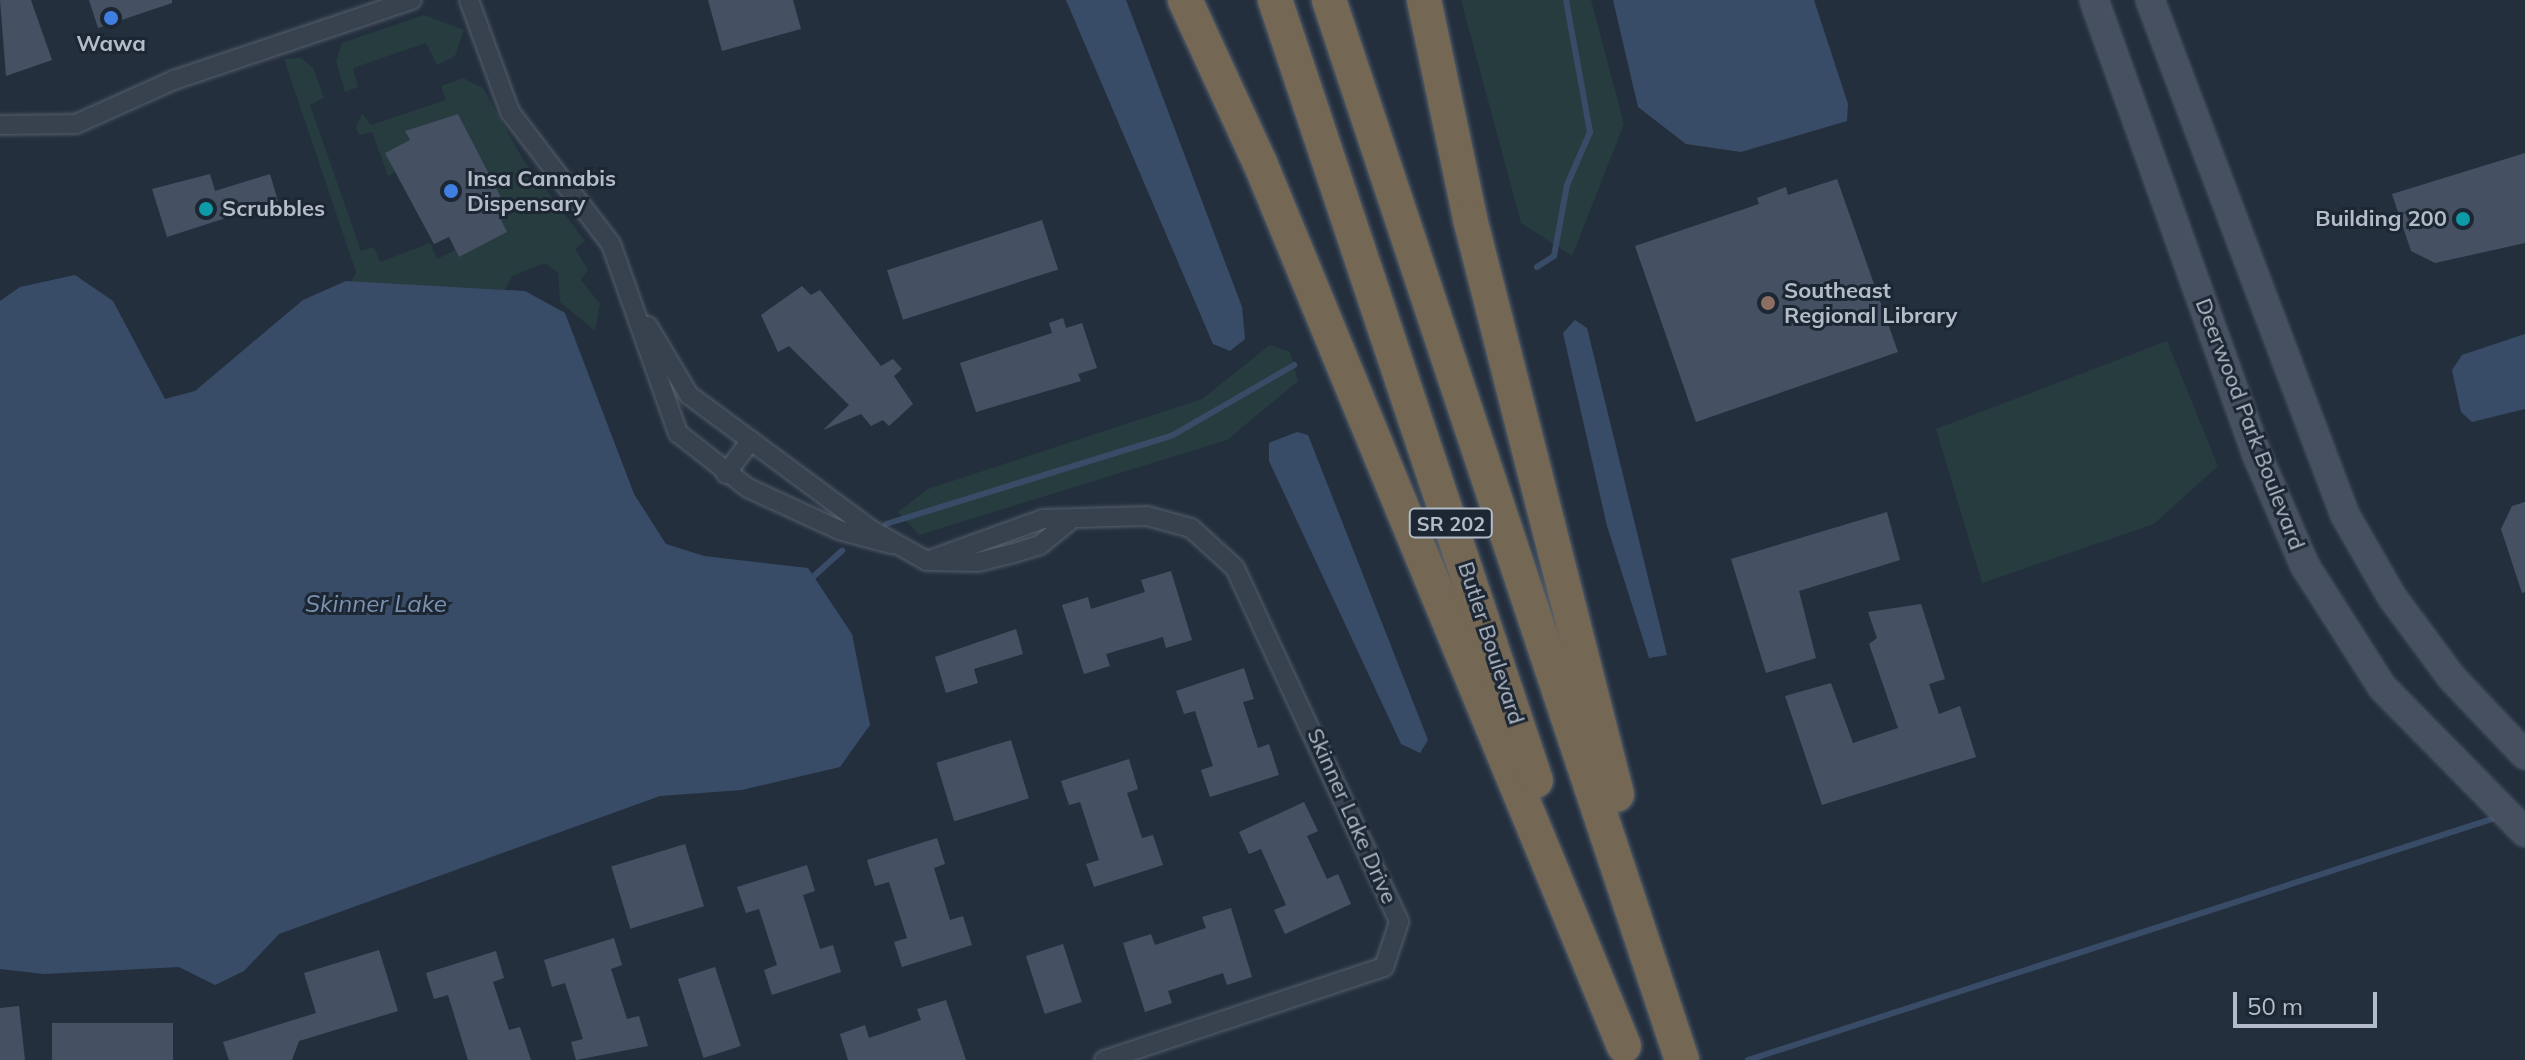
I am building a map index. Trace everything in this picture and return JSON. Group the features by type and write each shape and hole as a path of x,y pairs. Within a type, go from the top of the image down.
{"highway":[{"path":"1185,0 1260,163 1626,1053"},
{"name":"Butler Boulevard","path":"1275,0 1626,1053"},
{"name":"SR 202","path":"1329,0 1677,1045"},
{"path":"1424,0 1470,219 1677,1045"}],"main road":[{"name":"Deerwood Park Boulevard","path":"2094,0 2289,534 2340,628 2440,748 2525,832"},
{"path":"2150,0 2345,515 2392,597 2521,751"}],"street":[{"path":"0,125 76,124 174,80 412,0"},
{"name":"Skinner Lake Drive","path":"469,0 510,112 611,244 634,303 667,417 726,474 839,530 891,544 927,561 1043,519 1068,522 1111,514 1162,520 1191,528 1235,568 1399,922 1384,967 1104,1060"},
{"name":"Skinner Lake Drive","path":"634,303 689,395 891,544"},
{"path":"726,474 751,440"}],"green space":[{"path":"1461,0 1591,0 1624,124 1572,256 1521,223"},
{"path":"424,15 464,30 455,56 437,65 426,43 353,68 358,87 345,92 336,61 342,43"},
{"path":"301,58 313,68 324,98 310,105 361,251 374,247 380,262 430,243 437,259 455,250 459,257 507,232 498,214 507,209 458,114 405,131 410,140 386,153 395,172 388,176 372,132 359,135 356,128 362,113 371,125 446,100 441,86 463,78 483,88 524,161 585,241 575,249 588,270 581,280 600,304 595,331 560,302 558,273 545,263 512,276 505,290 348,288 356,272 284,59"},
{"path":"2167,341 2218,466 2154,524 1982,583 1936,429"},
{"path":"1270,345 1290,352 1298,381 1227,440 919,535 898,512 928,489 1202,399"}],"water":[{"path":"1066,0 1126,0 1242,307 1245,339 1230,351 1213,344"},
{"path":"1613,0 1814,0 1848,104 1847,121 1741,152 1686,144 1638,107"},
{"name":"Skinner Lake","path":"75,275 113,301 165,399 195,391 303,300 346,281 525,291 565,313 634,494 666,544 704,556 808,568 852,634 870,725 840,767 742,790 660,796 279,934 244,971 215,985 179,967 44,974 0,969 0,301 20,287"},
{"path":"1575,320 1587,328 1667,655 1649,658 1607,526 1563,333"},
{"path":"2525,334 2525,409 2472,422 2461,412 2452,370 2462,355"},
{"path":"1297,432 1308,435 1428,740 1420,753 1401,744 1269,461 1269,443"}],"building":[{"path":"0,0 31,0 52,60 6,76"},
{"name":"Wawa","path":"89,0 172,0 172,3 98,28"},
{"path":"708,0 793,0 801,29 722,51"},
{"name":"Insa Cannabis Dispensary","path":"458,114 507,209 498,214 507,232 459,257 449,237 434,244 385,153 410,140 405,131"},
{"name":"Building 200","path":"2525,153 2525,243 2435,263 2411,251 2392,194"},
{"name":"Scrubbles","path":"210,174 215,191 270,174 278,201 167,237 152,189"},
{"name":"Southeast Regional Library","path":"1837,179 1898,352 1696,422 1635,246 1759,204 1757,198 1786,187 1788,195"},
{"path":"1042,220 1058,269 903,320 887,270"},
{"path":"802,286 811,295 820,290 881,366 893,359 902,369 894,376 913,404 889,426 883,420 871,426 861,414 823,430 849,405 789,346 778,352 761,315"},
{"path":"1063,318 1066,328 1082,323 1097,368 1078,374 1081,381 976,412 960,363 1052,333 1049,323"},
{"path":"2525,502 2525,592 2522,593 2501,529 2512,506"},
{"path":"1887,512 1900,560 1799,591 1816,658 1766,673 1731,559"},
{"path":"1171,571 1192,640 1166,648 1163,637 1106,654 1110,666 1084,674 1062,605 1088,597 1091,609 1145,592 1141,580"},
{"path":"1921,604 1945,679 1929,684 1939,714 1960,706 1976,757 1822,805 1785,696 1831,683 1853,743 1898,728 1869,644 1877,638 1868,612"},
{"path":"1016,629 1023,654 974,669 978,683 946,693 935,657"},
{"path":"1244,668 1254,699 1243,702 1258,748 1269,744 1279,775 1210,797 1201,770 1213,766 1195,711 1184,714 1176,691"},
{"path":"1011,740 1029,798 954,821 936,763"},
{"path":"1129,759 1138,789 1127,793 1142,838 1153,835 1163,865 1094,887 1086,864 1099,860 1080,802 1069,805 1061,781"},
{"path":"1304,802 1318,831 1307,836 1327,879 1338,874 1351,904 1285,934 1274,910 1286,905 1261,849 1249,854 1239,832"},
{"path":"937,838 945,864 934,868 950,920 963,916 972,945 902,967 894,942 907,938 889,882 875,886 867,860"},
{"path":"685,844 704,906 630,929 611,867"},
{"path":"807,865 815,891 803,895 820,949 833,945 841,972 772,995 764,970 777,965 759,909 746,913 737,887"},
{"path":"1231,908 1252,977 1227,985 1223,973 1168,991 1172,1003 1145,1012 1123,943 1151,934 1155,945 1206,928 1202,917"},
{"path":"614,938 622,965 611,969 627,1019 639,1016 648,1046 576,1060 571,1042 583,1039 565,983 552,987 544,960"},
{"path":"1063,944 1082,1002 1045,1014 1026,956"},
{"path":"379,950 398,1011 299,1041 292,1060 229,1060 223,1042 316,1013 304,973"},
{"path":"496,951 504,978 493,982 509,1030 520,1027 531,1060 468,1060 448,995 434,999 426,973"},
{"path":"715,967 741,1046 704,1058 678,979"},
{"path":"946,1000 966,1060 848,1060 840,1034 865,1025 869,1038 921,1020 917,1009"},
{"path":"19,1006 25,1060 0,1060 0,1008"},
{"path":"52,1023 173,1023 173,1060 52,1060"}],"waterway":[{"path":"1537,267 1554,256 1567,185 1590,132 1566,0"},
{"path":"886,524 1173,435 1294,365"},
{"path":"814,576 842,551"},
{"path":"1748,1060 2498,817"}],"place":[{"name":"Wawa","path":"111,18"},
{"name":"Insa Cannabis Dispensary","path":"451,191"},
{"name":"Scrubbles","path":"206,209"},
{"name":"Building 200","path":"2463,219"},
{"name":"Southeast Regional Library","path":"1768,303"}]}
